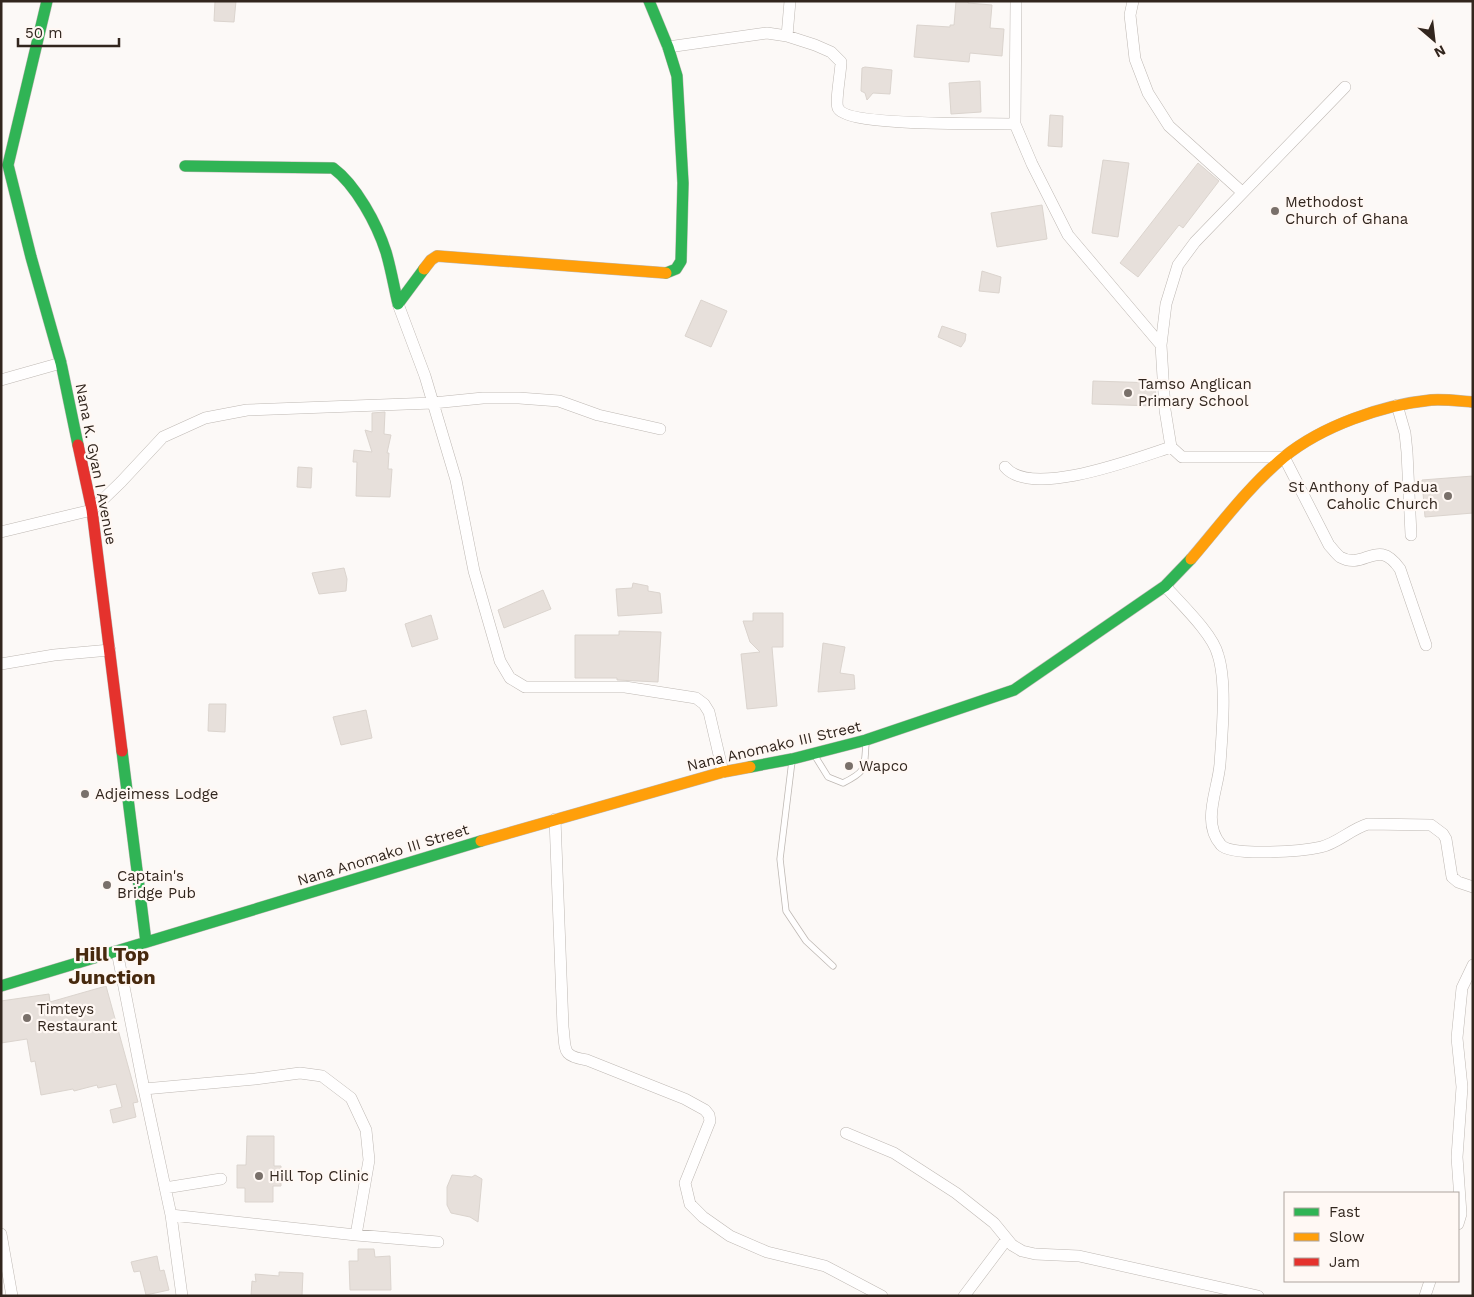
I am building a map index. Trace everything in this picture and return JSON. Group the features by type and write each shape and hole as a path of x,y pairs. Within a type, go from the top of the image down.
{"street":[{"name":"Nana K. Gyan I Avenue","path":"47,1 8,165 61,363 92,510 146,942"},
{"path":"398,304 431,260 437,256 668,272 676,269 681,260 683,183 681,118 677,76 650,1"},
{"path":"787,36 790,1"},
{"path":"1016,1 1015,124 1032,164 1068,235 1161,345"},
{"path":"1133,1 1130,16 1135,59 1148,93 1169,126 1242,192"},
{"path":"668,47 767,33 787,36 831,52 841,62 837,99 838,108 843,114 874,121 1015,124"},
{"path":"1344,87 1194,242 1178,265 1166,304 1161,345 1165,410 1171,447 1182,457 1284,457 1329,544 1339,556 1354,560 1363,559 1374,554 1393,558 1400,569 1426,645"},
{"path":"185,166 333,168 339,171 363,204 383,244 398,304 425,376 456,480 474,571 500,661 510,678 525,688 626,687 696,698 704,704 709,712 723,772"},
{"path":"1,380 61,363"},
{"path":"1,532 92,510 163,437 204,418 247,410 433,403 483,398 559,401 598,415 660,429"},
{"name":"Nana Anomako III Street","path":"1,986 555,819 723,772 792,759 866,740 1014,690 1165,586 1192,558 1240,500 1284,457 1308,441 1337,425 1398,405 1433,400 1473,402"},
{"path":"1398,405 1408,452 1411,535"},
{"path":"1005,467 1009,472 1032,478 1056,478 1099,471 1171,447"},
{"path":"1165,586 1204,629 1218,654 1223,682 1220,767 1212,806 1212,826 1215,837 1222,846 1232,851 1298,852 1329,845 1361,826 1368,824 1431,825 1443,834 1446,839 1452,877 1458,882 1473,888"},
{"path":"1,664 54,655 110,650"},
{"path":"555,819 562,1027 568,1054 571,1057 587,1060 685,1099 705,1110 709,1115 710,1121 686,1184 690,1204 703,1217 730,1236 767,1252 825,1266 882,1296"},
{"path":"117,951 171,1214 182,1296"},
{"path":"1459,1222 1461,1214 1457,1149 1462,1086 1457,1038 1462,988 1473,965"},
{"path":"144,1089 300,1073 322,1076 351,1098 366,1130 369,1160 356,1235"},
{"path":"846,1133 894,1153 956,1193 994,1223 1007,1239 1022,1251 1035,1254 1079,1256 1258,1296"},
{"path":"165,1188 221,1179"},
{"path":"171,1214 356,1235 438,1242"},
{"path":"1,1234 12,1296"},
{"path":"964,1296 1007,1239"},
{"path":"1424,1296 1430,1282"}],"lane":[{"path":"814,754 828,777 843,783 858,775 864,767 866,740"},
{"path":"792,759 780,859 786,910 806,941 833,966"}],"building":[{"path":"215,1 236,1 234,22 214,21"},
{"path":"956,1 992,5 990,28 1004,29 1002,56 970,53 969,62 914,57 917,25 950,27 950,25 954,25"},
{"path":"862,68 892,70 890,94 873,93 867,100 865,93 861,91"},
{"path":"980,81 981,112 951,114 949,83"},
{"path":"1050,115 1063,116 1062,147 1048,146"},
{"path":"1103,160 1129,163 1118,237 1092,233"},
{"path":"1198,163 1219,181 1183,228 1179,225 1138,277 1120,263"},
{"path":"1042,205 1047,239 997,247 991,213"},
{"path":"982,271 1001,277 999,293 979,291"},
{"path":"701,300 727,311 711,347 685,336"},
{"path":"942,326 966,334 965,341 961,347 938,337"},
{"path":"1093,381 1156,383 1155,406 1092,404"},
{"path":"385,412 384,434 391,435 387,453 389,453 388,469 392,469 390,497 356,496 357,462 353,462 354,450 372,452 365,430 372,432 372,413"},
{"path":"298,467 312,468 311,488 297,487"},
{"name":"St Anthony of Padua Caholic Church","path":"1473,476 1473,513 1425,517 1422,480"},
{"path":"344,568 347,579 346,591 319,594 312,573"},
{"path":"633,583 648,586 648,591 660,593 662,613 618,616 616,589 632,588"},
{"path":"543,590 551,609 504,628 498,610"},
{"path":"753,613 783,613 783,647 772,647 777,706 747,709 741,654 760,652 750,642 743,621 753,621"},
{"path":"431,615 438,639 412,647 405,624"},
{"path":"619,631 661,632 658,682 617,680 617,678 575,678 575,635 619,635"},
{"path":"823,643 845,647 840,673 854,675 855,689 818,692"},
{"path":"209,704 226,704 225,732 208,731"},
{"path":"366,710 372,738 341,745 333,717"},
{"path":"106,986 138,1102 133,1103 136,1117 113,1123 110,1110 122,1107 116,1084 98,1088 97,1085 74,1091 73,1089 41,1095 35,1061 31,1062 27,1039 1,1043 1,1001 49,994 50,1002"},
{"name":"Hill Top Clinic","path":"247,1136 274,1136 274,1166 281,1166 281,1186 273,1186 273,1202 245,1202 245,1188 237,1188 237,1165 246,1165"},
{"path":"452,1175 472,1177 475,1175 482,1179 478,1222 470,1217 451,1213 447,1205 447,1187"},
{"path":"358,1249 374,1249 375,1257 390,1256 391,1290 350,1290 349,1261 358,1261"},
{"path":"157,1256 160,1271 164,1270 169,1290 146,1295 140,1271 134,1272 131,1262"},
{"path":"279,1272 303,1273 302,1296 251,1296 252,1281 256,1282 255,1274 279,1276"}],"traffic: fast":[{"path":"47,1 8,165 31,257 61,363 78,445"},
{"path":"649,1 668,47 677,76 683,183 681,261 676,269 666,273"},
{"path":"185,166 333,168 342,175 358,195 377,229 386,252 398,304 424,269"},
{"path":"750,767 792,759 866,740 1014,690 1165,586 1191,559"},
{"path":"122,751 146,942"},
{"path":"1,986 481,841"}],"traffic: slow":[{"path":"424,269 437,256 666,273"},
{"path":"1191,559 1258,481 1284,457 1316,436 1353,419 1393,407 1431,400 1473,402"},
{"path":"481,841 723,772 750,767"}],"traffic: jam":[{"path":"78,445 92,510 122,751"}],"place":[{"name":"Methodost Church of Ghana","path":"1275,211"},
{"name":"Tamso Anglican Primary School","path":"1128,393"},
{"name":"St Anthony of Padua Caholic Church","path":"1448,496"},
{"name":"Wapco","path":"849,766"},
{"name":"Adjeimess Lodge","path":"85,794"},
{"name":"Captain's Bridge Pub","path":"107,885"},
{"name":"Timteys Restaurant","path":"27,1018"},
{"name":"Hill Top Clinic","path":"259,1176"}],"district":[{"name":"Hill Top Junction","path":"112,966"}]}
